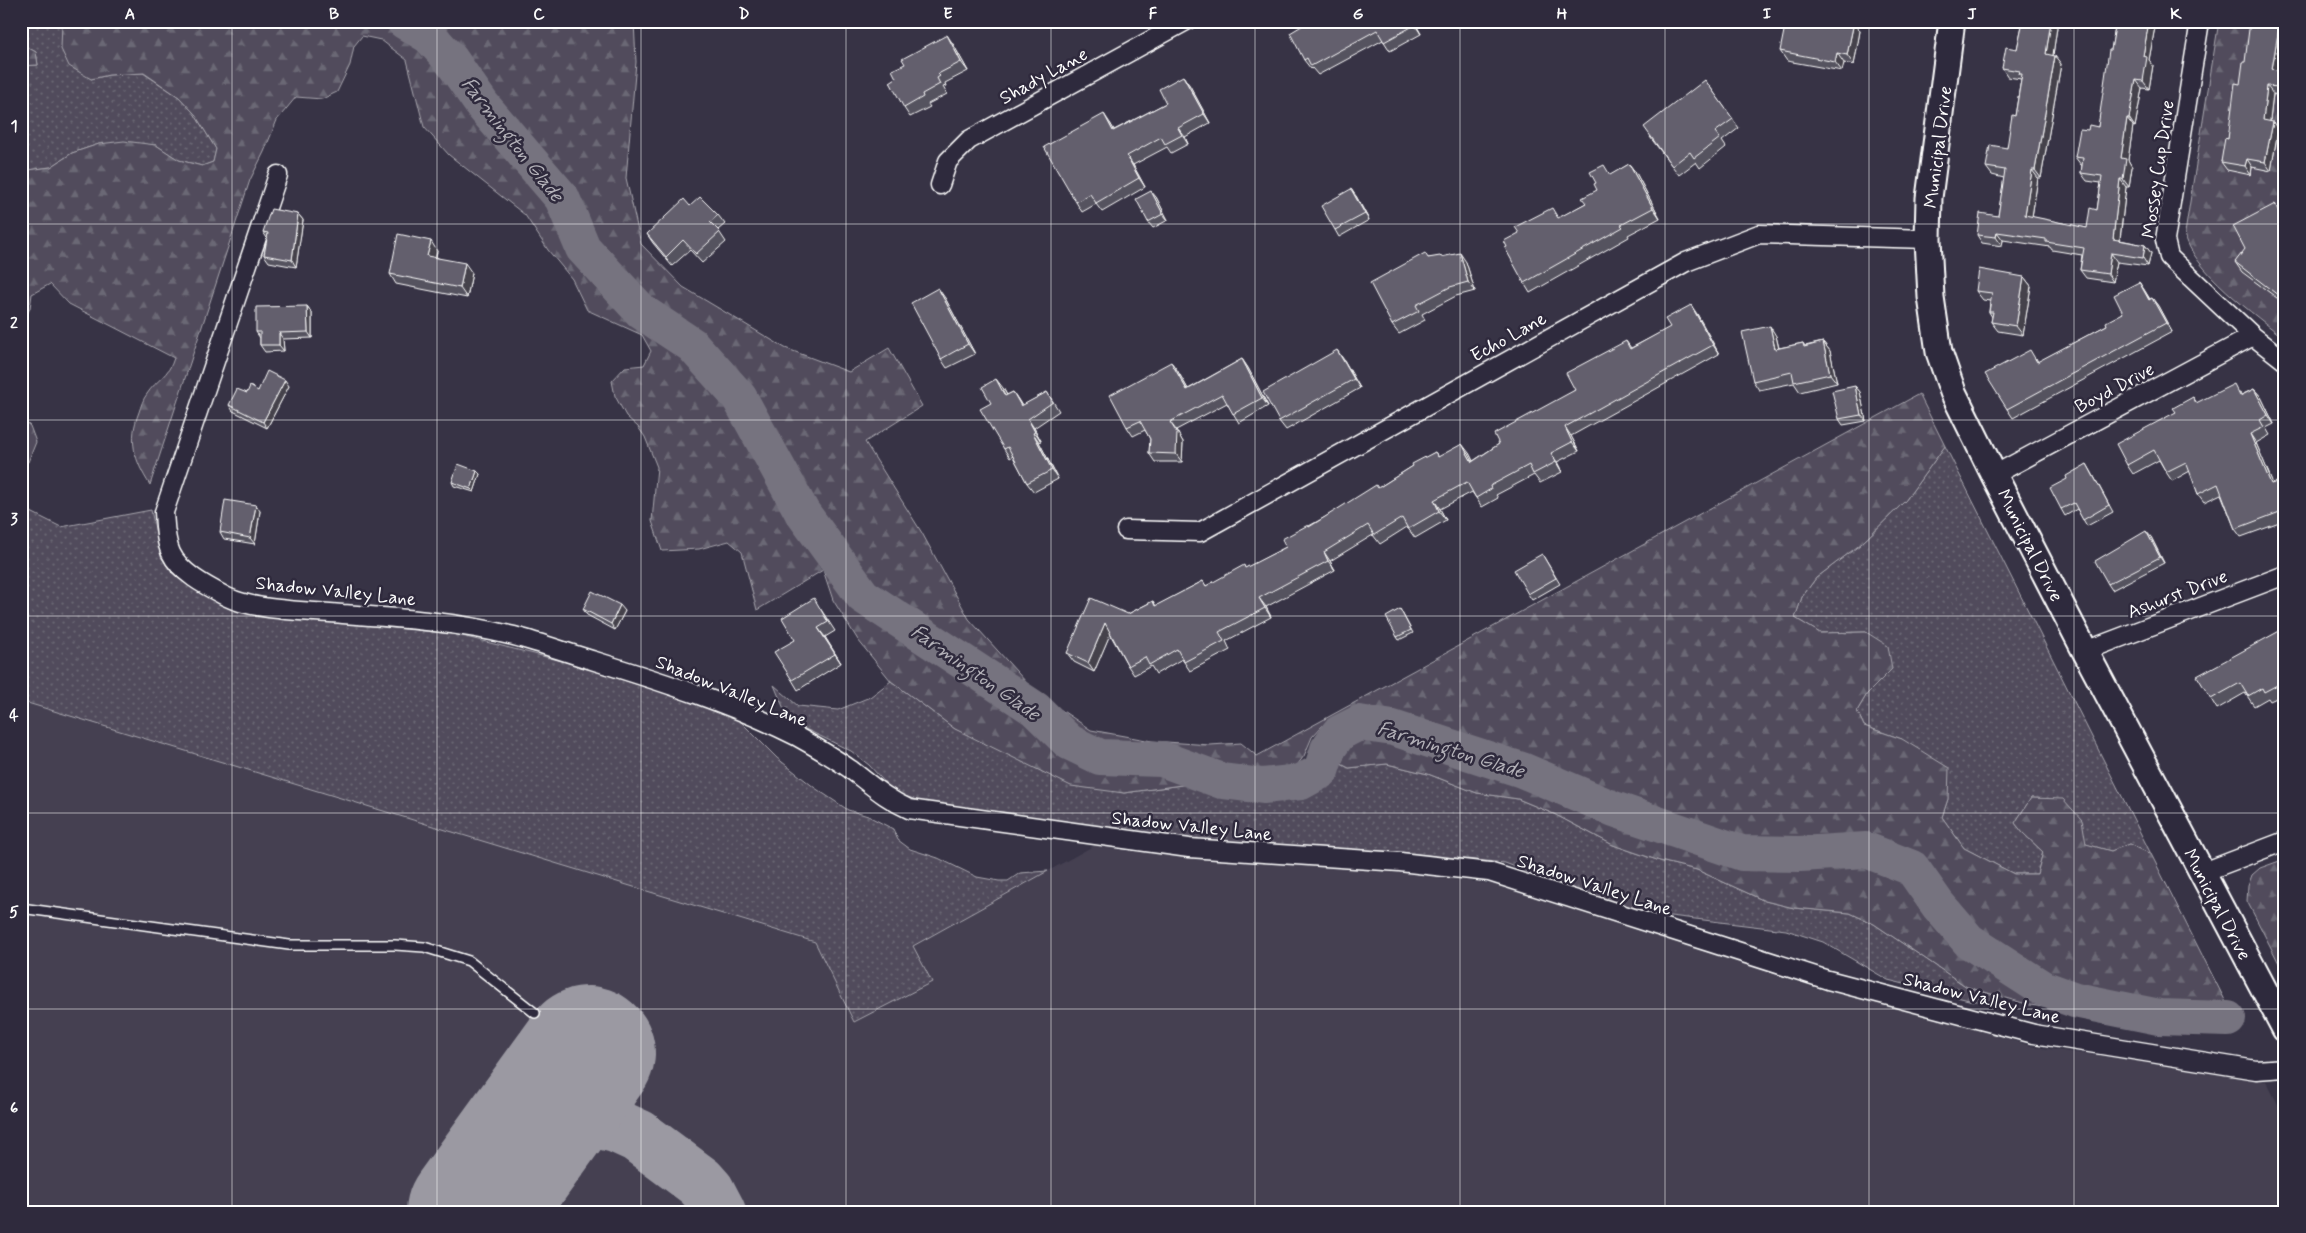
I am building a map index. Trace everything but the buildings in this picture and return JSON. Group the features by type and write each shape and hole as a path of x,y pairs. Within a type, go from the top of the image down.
{"main road":[{"name":"Municipal Drive","path":"1952,21 1929,198 1928,239 1931,297 1939,352 1953,392 1994,475 2201,873 2285,1029"}],"street":[{"name":"Shady Lane","path":"940,185 948,161 969,140 1186,21"},
{"name":"Mossey Cup Drive","path":"2200,21 2165,240 2169,257 2253,336 2285,361"},
{"name":"Shadow Valley Lane","path":"278,175 164,512 167,540 172,554 180,566 189,574 228,598 295,610 457,624 517,637 650,679 755,718 829,755 873,789 909,809 1189,848 1400,862 1489,872 1828,980 2034,1034 2256,1070 2285,1068"},
{"name":"Echo Lane","path":"1126,530 1200,532 1686,262 1760,234 1928,239"},
{"name":"Boyd Drive","path":"1994,475 2253,336"},
{"name":"Ashurst Drive","path":"2085,651 2285,575"},
{"path":"2201,873 2285,841"}],"lane":[{"path":"21,908 289,945 395,945 424,947 469,961 535,1013"}],"shaded area":[{"path":"21,701 815,942 854,1022 913,946 1095,845 1238,862 1383,870 1500,885 1537,894 1815,988 1936,1017 2035,1047 2138,1061 2180,1064 2218,1070 2253,1080 2266,1081 2285,1118 2285,1212 21,1212"}],"green space":[{"path":"21,21 62,21 91,79 109,75 143,73 179,97 194,113 216,149 213,162 202,166 179,160 156,145 99,144 72,153 51,167 21,171 21,66 38,65 36,52 21,44"},
{"path":"62,21 394,21 425,40 444,61 487,120 551,192 582,257 646,322 687,347 736,399 800,513 862,599 1030,710 1070,747 1098,761 1158,761 1194,773 1210,781 1124,793 1071,786 955,729 891,681 858,640 833,600 823,570 757,610 742,552 729,541 699,549 662,551 652,521 657,467 645,437 638,427 626,416 615,396 612,381 625,367 644,365 651,351 642,335 587,310 572,279 548,250 525,215 449,155 424,127 407,60 381,40 362,36 354,46 350,65 337,92 322,99 296,97 277,120 250,180 150,485 140,467 134,450 134,432 144,398 166,374 174,358 69,304 50,284 32,294 30,308 21,327 21,171 51,167 72,153 99,144 124,141 156,145 179,160 202,166 213,162 216,149 194,113 179,97 144,73 109,75 91,79 69,66 61,49"},
{"path":"420,21 634,21 636,62 626,178 641,244 683,287 785,348 849,372 889,348 922,406 865,442 922,533 969,619 1036,693 1091,730 1152,741 1210,745 1241,743 1257,756 1919,394 1945,446 1905,501 1861,544 1816,578 1802,597 1795,618 1820,633 1866,632 1888,646 1892,669 1867,694 1857,711 1864,726 1902,739 1949,768 1948,799 1942,817 1964,848 2014,874 2037,874 2043,852 2015,823 2031,798 2063,799 2082,820 2086,844 2111,851 2129,844 2151,854 2236,1022 2216,1032 2030,1005 1967,987 1874,924 1850,913 1794,908 1765,901 1697,870 1660,861 1613,845 1554,814 1518,799 1477,793 1428,774 1387,764 1349,768 1341,764 1347,749 1358,742 1373,737 1392,740 1478,767 1532,780 1731,858 1870,859 1896,867 1911,876 1961,942 1997,968 2065,1004 2201,1025 2219,1026 2230,1022 2227,1015 2128,1006 2079,997 2054,988 2026,973 1974,938 1917,863 1901,854 1868,844 1741,847 1563,782 1486,748 1398,718 1362,713 1341,714 1323,725 1312,737 1304,756 1295,768 1284,773 1247,778 1231,769 1193,760 1155,754 1104,752 1072,739 1032,704 866,590 842,563 804,510 742,394 693,338 653,311 626,288 603,263 590,245 568,191 499,116 440,39"},
{"path":"2219,21 2285,21 2285,339 2242,305 2211,276 2199,262 2190,247 2185,233"},
{"path":"21,44 36,52 38,65 21,66"},
{"path":"21,418 30,426 36,442 28,462 21,465"},
{"path":"1945,446 2151,854 2129,844 2111,851 2085,844 2081,820 2063,800 2031,798 2015,823 2043,852 2037,874 2014,874 1964,848 1942,817 1948,799 1902,739 1864,726 1857,711 1867,694 1892,669 1866,632 1820,633 1795,618 1802,597 1816,578 1861,544 1905,501"},
{"path":"21,507 61,527 151,510 161,557 172,573 193,589 225,605 305,619 454,634 566,662 703,705 737,718 777,758 815,788 848,810 868,816 893,829 898,840 910,849 938,858 977,877 999,881 1008,881 1020,873 1048,871 913,946 932,982 854,1022 815,942 21,701"},
{"path":"891,681 955,729 1124,793 1210,781 1224,789 1285,794 1317,787 1341,764 1349,768 1387,764 1428,774 1477,793 1518,799 1554,814 1613,845 1660,861 1697,870 1765,901 1794,908 1850,913 1874,924 1967,987 1994,995 1990,1001 1973,1001 1888,980 1823,942 1786,930 1654,914 1585,894 1505,863 1398,852 1186,839 919,801 900,794 889,787 869,765 851,751 789,721 774,685 798,706 838,710 870,697"},
{"path":"2285,859 2285,975 2247,901 2248,886 2252,875 2260,868"}],"waterway":[{"name":"Farmington Glade","path":"404,21 429,36 451,60 483,106 562,198 583,248 642,312 692,345 739,397 802,512 863,596 1035,709 1069,742 1100,757 1162,759 1222,781 1263,786 1301,782 1321,771 1328,749 1339,733 1359,723 1393,728 1522,770 1614,809 1742,853 1800,854 1866,850 1912,868 1938,905 1969,941 2042,988 2075,1000 2159,1017 2228,1019"}],"taxiway":[{"path":"527,1139 555,1123 581,1117 616,1126 638,1136 700,1182 708,1191 719,1212"}],"runway":[{"path":"473,1212 588,1053"}]}
